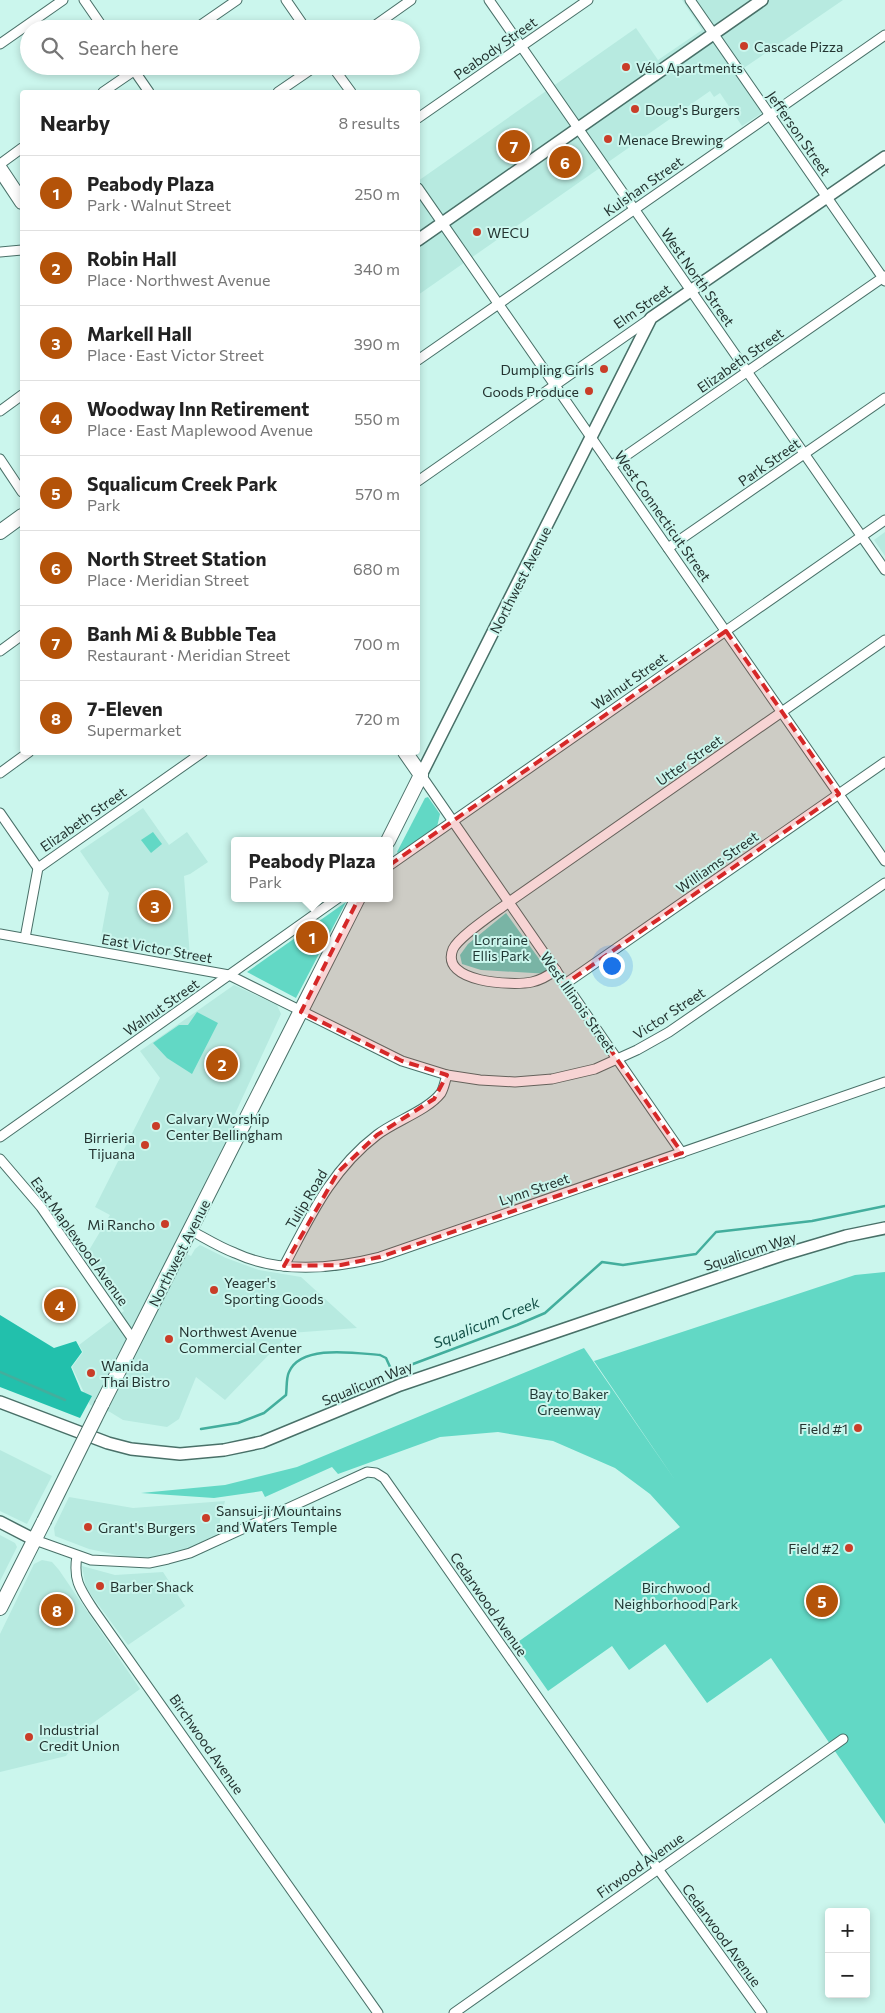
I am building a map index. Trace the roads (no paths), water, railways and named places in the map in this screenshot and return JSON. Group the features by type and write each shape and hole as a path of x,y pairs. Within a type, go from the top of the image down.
{"main road":[{"path":"0,169 20,199"},
{"path":"0,532 20,517"},
{"name":"West Illinois Street","path":"407,755 421,775"},
{"name":"Northwest Avenue","path":"390,837 421,775"},
{"name":"Northwest Avenue","path":"0,1608 356,902"}],"street":[{"path":"34,20 63,0"},
{"path":"84,0 98,20"},
{"path":"208,20 237,0"},
{"path":"286,0 300,20"},
{"path":"383,20 411,0"},
{"name":"West North Street","path":"489,0 885,570"},
{"name":"Peabody Street","path":"420,117 588,0"},
{"name":"Jefferson Street","path":"690,0 884,278"},
{"path":"420,239 762,0"},
{"path":"0,44 20,30"},
{"name":"Kulshan Street","path":"420,359 885,35"},
{"path":"106,90 126,75"},
{"path":"139,75 148,90"},
{"path":"281,90 303,75"},
{"path":"339,75 350,90"},
{"path":"0,164 20,149"},
{"name":"Elm Street","path":"420,479 885,157"},
{"name":"West Connecticut Street","path":"420,191 885,861"},
{"path":"0,252 20,250"},
{"name":"Elizabeth Street","path":"611,466 884,278"},
{"name":"Northwest Avenue","path":"421,775 651,318"},
{"path":"0,411 20,396"},
{"name":"Park Street","path":"668,548 885,398"},
{"path":"0,459 20,489"},
{"name":"Walnut Street","path":"393,863 885,520"},
{"path":"0,651 20,636"},
{"name":"Utter Street","path":"556,970 535,981 516,984 500,983 470,977 454,963 452,952 456,943 509,902 885,640"},
{"path":"0,773 25,755"},
{"name":"Elizabeth Street","path":"25,938 38,868 200,755"},
{"name":"Williams Street","path":"565,984 885,762"},
{"name":"West Illinois Street","path":"421,775 682,1153"},
{"path":"0,813 38,868"},
{"name":"Victor Street","path":"301,1012 402,1061 447,1075 480,1080 524,1081 552,1079 595,1069 618,1060 669,1032 885,883"},
{"name":"Walnut Street","path":"0,1138 332,902"},
{"name":"East Victor Street","path":"0,934 229,975 301,1012"},
{"name":"Tulip Road","path":"284,1266 323,1194 338,1172 377,1135 440,1094 447,1075"},
{"name":"Lynn Street","path":"190,1230 235,1254 284,1266 303,1268 342,1265 380,1258 885,1082"},
{"name":"East Maplewood Avenue","path":"0,1159 41,1207 134,1341"},
{"name":"Squalicum Way","path":"0,1402 108,1443 131,1449 180,1454 224,1450 262,1442 400,1385 782,1255 846,1236 885,1228"},
{"name":"Cedarwood Avenue","path":"78,1556 106,1562 149,1563 168,1559 190,1553 367,1472 376,1473 384,1478 658,1869 762,2013"},
{"path":"0,1522 35,1540 78,1556"},
{"name":"Birchwood Avenue","path":"78,1556 75,1569 76,1579 93,1609 378,2013"},
{"name":"Firwood Avenue","path":"454,2013 842,1739"}],"waterway":[{"name":"Squalicum Creek","path":"201,1429 238,1423 264,1413 286,1395 289,1372 295,1363 305,1357 330,1352 380,1355 386,1358 391,1369 397,1370 545,1313 602,1262 623,1265 696,1254 716,1232 812,1221 885,1206"},
{"name":"Squalicum Creek","path":"0,1372 65,1400"}],"place":[{"name":"Cascade Pizza","path":"744,46"},
{"name":"Vélo Apartments","path":"626,67"},
{"name":"Doug's Burgers","path":"635,109"},
{"name":"Menace Brewing","path":"608,139"},
{"name":"Banh Mi & Bubble Tea","path":"514,146"},
{"name":"North Street Station","path":"565,162"},
{"name":"WECU","path":"477,232"},
{"name":"Dumpling Girls","path":"604,369"},
{"name":"Goods Produce","path":"589,391"},
{"name":"Markell Hall","path":"155,906"},
{"name":"Peabody Plaza","path":"312,937"},
{"name":"Robin Hall","path":"222,1064"},
{"name":"Calvary Worship Center Bellingham","path":"156,1126"},
{"name":"Birrieria Tijuana","path":"145,1145"},
{"name":"Mi Rancho","path":"165,1224"},
{"name":"Yeager's Sporting Goods","path":"214,1290"},
{"name":"Woodway Inn Retirement","path":"60,1305"},
{"name":"Northwest Avenue Commercial Center","path":"169,1339"},
{"name":"Wanida Thai Bistro","path":"91,1373"},
{"name":"Field #1","path":"858,1428"},
{"name":"Sansui-ji Mountains and Waters Temple","path":"206,1518"},
{"name":"Grant's Burgers","path":"88,1527"},
{"name":"Field #2","path":"849,1548"},
{"name":"Barber Shack","path":"100,1586"},
{"name":"Squalicum Creek Park","path":"822,1601"},
{"name":"7-Eleven","path":"57,1610"},
{"name":"Industrial Credit Union","path":"29,1737"}],"park label":[{"name":"Lorraine Ellis Park","path":"501,948"},
{"name":"Bay to Baker Greenway","path":"569,1402"},
{"name":"Birchwood Neighborhood Park","path":"676,1595"}]}
